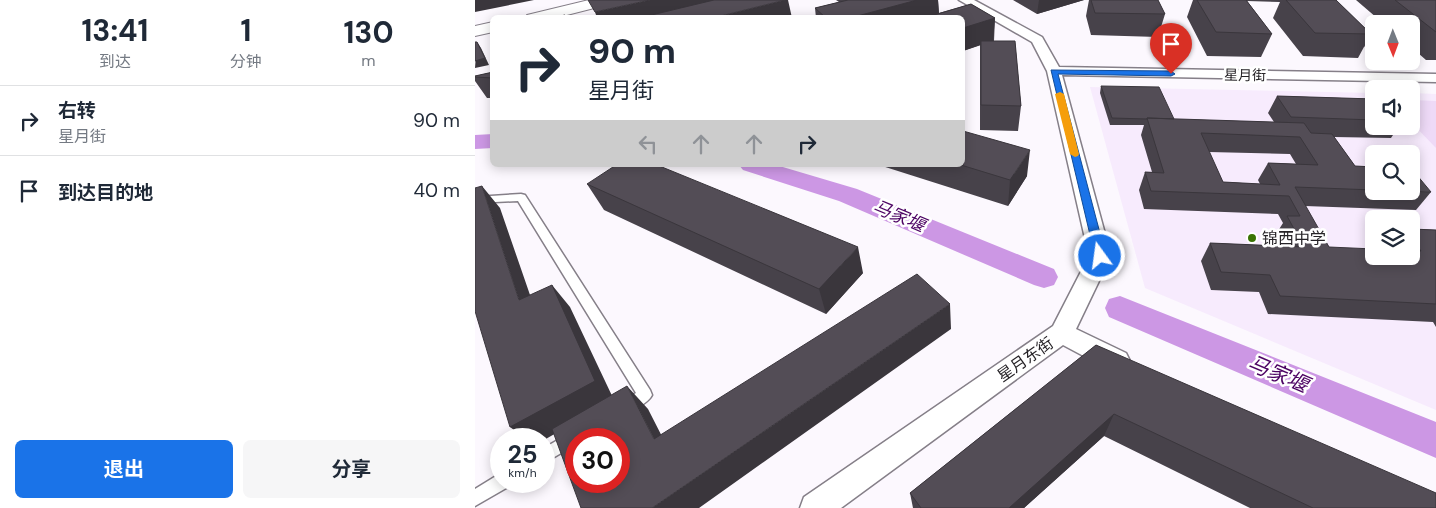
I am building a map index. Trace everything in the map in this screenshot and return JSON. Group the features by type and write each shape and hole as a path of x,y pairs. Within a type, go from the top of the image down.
{"street":[{"path":"546,15 609,0"},
{"name":"星月东街","path":"815,508 1062,333 1100,256 1054,72 1037,40 965,0"},
{"path":"1325,0 1365,38"},
{"path":"475,31 490,28"},
{"path":"1398,70 1406,78"},
{"name":"星月街","path":"1054,72 1436,78"},
{"path":"1062,333 1141,373"}],"lane":[{"path":"475,200 521,197 645,395 620,410"},
{"path":"475,498 490,489"}],"shaded area":[{"name":"锦西中学","path":"1090,87 1365,93 1365,135 1420,135 1420,93 1436,94 1436,410 1145,288"},
{"path":"1420,100 1436,101 1436,148 1420,131"}],"building":[{"path":"588,0 650,0 595,12"},
{"path":"714,0 785,0 725,15 652,15"},
{"path":"848,0 917,0 861,15 823,15 815,8"},
{"path":"1091,0 1158,0 1165,14 1095,13"},
{"path":"1197,0 1246,0 1272,34 1216,32"},
{"path":"1286,0 1336,0 1365,28 1365,34 1315,33"},
{"path":"1395,0 1436,0 1436,32 1420,20 1420,15 1414,15"},
{"path":"971,4 995,18 965,27 965,15 934,15"},
{"path":"981,41 1015,41 1021,106 981,105"},
{"path":"475,42 477,42 485,58 475,61"},
{"path":"490,73 490,78 475,76"},
{"path":"1101,86 1159,87 1174,119 1112,118"},
{"path":"1277,96 1365,99 1365,120 1291,117"},
{"path":"1147,118 1304,123 1311,133 1332,134 1355,166 1365,167 1365,190 1295,187 1329,247 1365,249 1365,265 1420,265 1420,229 1436,230 1436,304 1280,296 1270,275 1221,272 1210,243 1304,247 1287,216 1300,216 1289,196 1151,191 1145,172 1164,173","holes":["1201,133 1300,137 1318,165 1268,163 1280,185 1223,182"]},
{"path":"965,132 1030,150 1010,180 965,166"},
{"path":"613,167 662,167 858,247 819,289 587,184"},
{"path":"1420,179 1431,192 1420,192"},
{"path":"482,186 519,300 552,285 595,381 510,427 475,311 475,188"},
{"path":"917,274 950,304 652,508 581,508 575,493 630,493 630,428 565,428 565,464 555,437 554,428 627,386 654,439"},
{"path":"1096,345 1436,493 1436,508 1313,508 1114,414 1009,508 921,508 910,493"}],"waterway":[{"name":"马家堰","path":"475,142 490,141"},
{"name":"马家堰","path":"757,167 848,195 1044,277"},
{"name":"马家堰","path":"1120,308 1436,440"}],"slow traffic":[{"path":"1060,94 1075,154"}],"place":[{"name":"锦西中学","path":"1252,238"}],"route":[{"path":"1100,256 1054,72 1171,74"}]}
